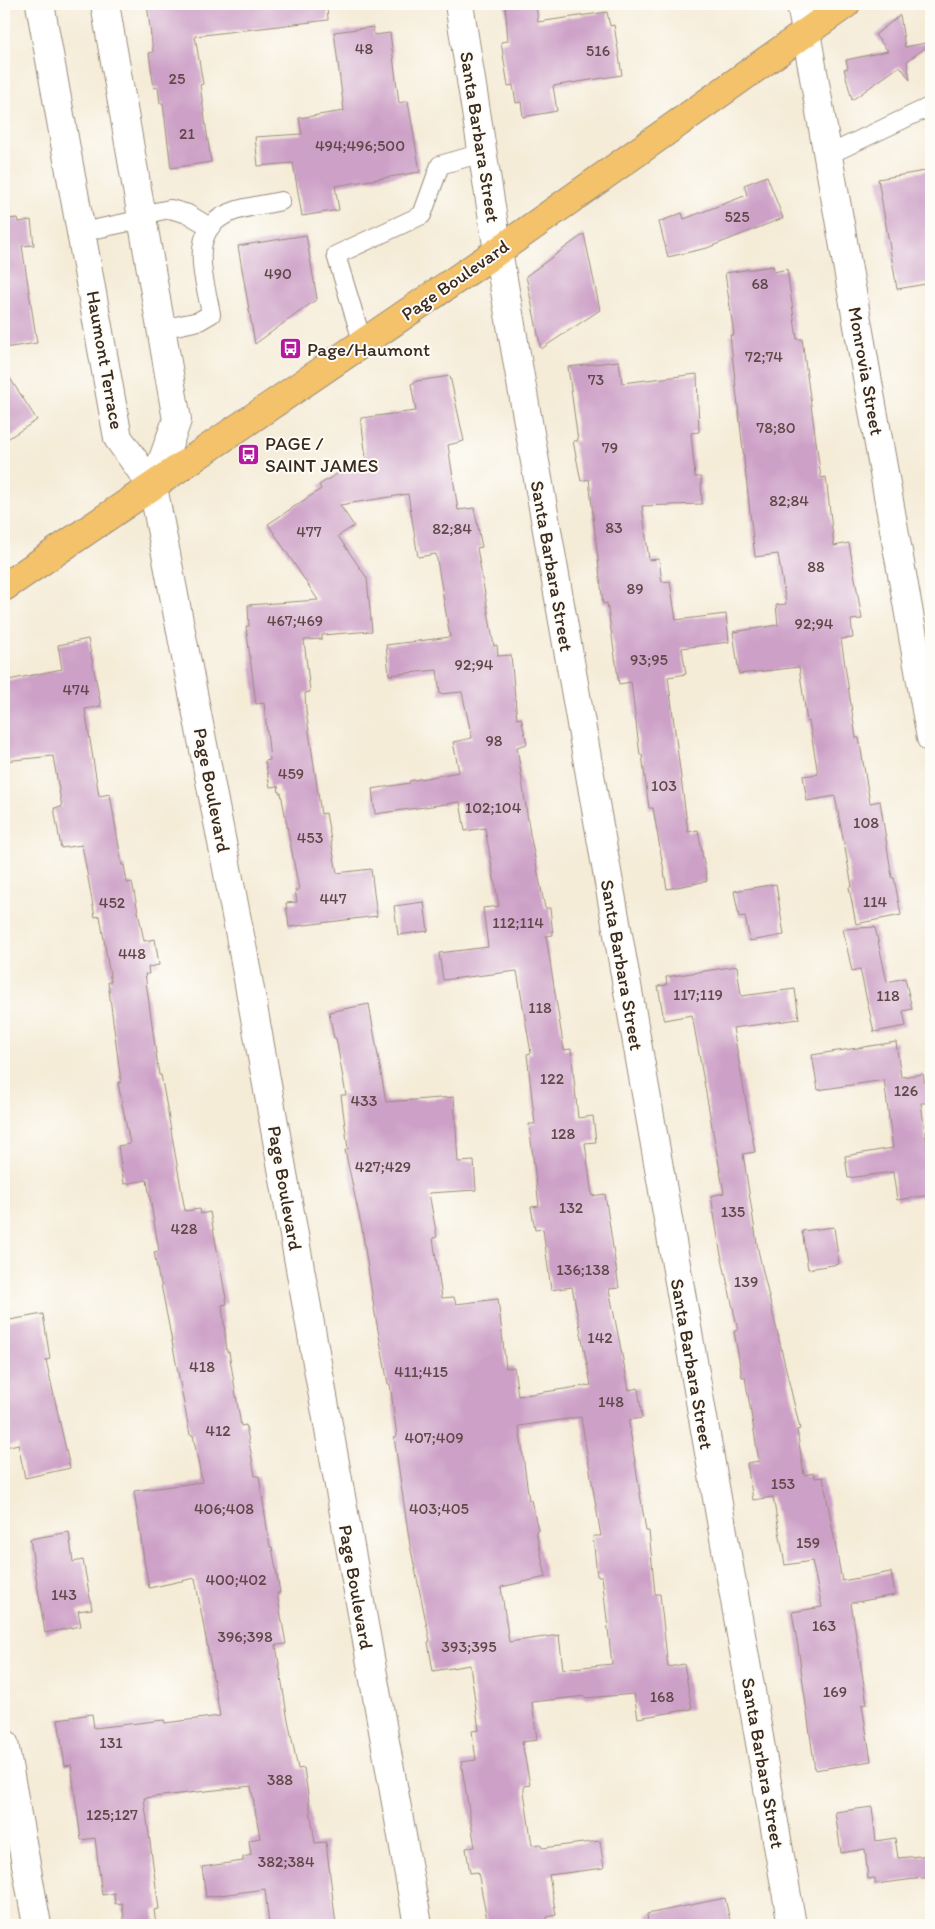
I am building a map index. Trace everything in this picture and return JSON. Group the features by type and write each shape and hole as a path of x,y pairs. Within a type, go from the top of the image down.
{"main road":[{"name":"Page Boulevard","path":"153,487 498,251 846,4"},
{"path":"4,588 153,487"}],"street":[{"name":"Haumont Terrace","path":"40,4 118,438 153,487"},
{"path":"105,4 177,420 153,487"},
{"name":"Santa Barbara Street","path":"459,4 498,251 792,1925"},
{"name":"Monrovia Street","path":"801,4 931,738"},
{"name":"Page Boulevard","path":"153,487 243,951 418,1925"},
{"path":"4,1743 37,1925"}],"lane":[{"path":"828,155 931,106"},
{"path":"363,344 336,255 422,215 440,165 482,153"},
{"path":"162,329 199,321 211,314 201,257 204,235 210,227 220,218 232,212 281,201"},
{"path":"82,232 143,219 155,212 170,209 188,214 210,227"}],"building":[{"path":"147,4 327,4 328,20 195,36 203,84 200,85 211,162 171,168 163,103 160,103 158,87 154,88 149,53 153,52"},
{"path":"505,4 536,4 538,22 607,12 610,26 614,25 622,75 553,86 557,111 523,117 521,102 516,103 513,85 508,86 501,42 508,41"},
{"path":"900,15 905,47 931,42 931,44 907,61 910,80 900,66 852,100 844,69 848,68 846,60 888,51 875,35"},
{"path":"373,27 374,35 390,33 399,103 408,101 420,172 335,186 339,210 302,216 293,163 258,166 255,137 302,134 299,118 344,111 334,32"},
{"path":"931,170 931,283 897,289 878,179"},
{"path":"767,176 783,218 707,248 668,257 659,222 682,213 684,219 747,195 744,185"},
{"path":"18,218 19,222 31,220 34,245 22,246 37,343 4,348 4,219"},
{"path":"584,234 600,310 541,349 526,276"},
{"path":"306,235 317,299 255,344 238,246"},
{"path":"773,266 774,272 787,269 797,339 802,339 821,478 826,477 834,546 849,543 862,619 851,620 853,638 841,639 856,738 859,738 870,803 880,801 892,878 894,878 901,915 856,924 849,887 852,886 835,796 807,801 803,776 818,774 809,721 807,722 799,667 739,674 733,632 778,625 776,605 786,604 778,554 755,557 730,335 734,335 725,273"},
{"path":"619,361 622,383 697,374 699,432 691,433 695,477 701,477 702,504 642,506 649,560 659,559 662,582 670,581 676,620 726,614 729,642 682,648 686,674 668,677 688,832 698,830 707,881 667,889 653,808 649,808 631,682 619,684 607,603 603,604 589,479 581,481 573,441 578,441 568,367"},
{"path":"4,369 37,420 4,441"},
{"path":"450,376 464,441 448,445 458,510 474,508 482,547 477,548 494,646 497,645 498,656 511,655 517,719 521,718 527,744 517,747 530,834 545,908 550,908 553,935 546,936 564,1050 571,1049 578,1118 593,1116 596,1142 585,1143 592,1196 605,1194 619,1288 609,1289 629,1390 638,1388 642,1418 629,1420 629,1424 646,1531 649,1531 655,1594 660,1594 668,1667 684,1664 692,1709 638,1718 634,1694 585,1698 585,1696 532,1702 537,1740 522,1742 530,1785 524,1786 524,1792 532,1845 541,1844 542,1848 600,1841 604,1868 549,1875 556,1915 547,1917 548,1925 488,1925 478,1872 470,1873 466,1848 475,1847 461,1762 476,1760 472,1731 479,1730 470,1665 433,1671 428,1642 430,1641 410,1545 394,1437 397,1436 390,1384 388,1384 362,1229 345,1150 348,1149 341,1095 346,1095 336,1038 334,1038 329,1012 369,1004 386,1102 454,1097 458,1162 474,1161 476,1190 429,1193 437,1237 433,1238 442,1298 454,1297 456,1304 498,1299 506,1368 514,1367 518,1396 591,1385 572,1287 551,1290 543,1229 535,1230 531,1207 539,1206 529,1124 535,1124 527,1054 531,1053 517,971 443,980 439,953 488,947 483,908 499,906 485,828 465,831 460,802 375,814 372,789 459,772 453,742 472,738 462,692 440,694 437,670 389,675 386,645 450,637 436,554 418,557 408,494 340,505 354,526 338,536 367,578 372,631 322,635 322,639 304,640 310,692 305,693 306,711 321,814 326,813 337,873 371,869 377,916 289,927 286,903 297,902 295,890 299,890 281,793 279,793 278,786 270,787 265,761 270,760 264,703 256,704 246,626 249,626 248,605 318,600 268,524 321,489 319,485 340,472 367,466 361,418 416,411 411,384 417,381","holes":["581,1417 601,1536 593,1536 597,1576 602,1576 612,1664 563,1669 559,1635 509,1642 501,1587 546,1577 536,1531 538,1530 531,1500 529,1500 519,1426"]},
{"path":"88,639 101,706 85,709 99,796 110,794 122,865 124,865 127,883 132,882 144,941 155,939 159,965 148,967 149,974 145,974 159,1075 161,1075 185,1211 200,1209 201,1214 210,1212 227,1304 222,1305 227,1352 229,1352 241,1426 246,1425 255,1476 259,1476 270,1547 272,1547 280,1593 277,1593 286,1644 276,1645 287,1715 298,1769 304,1768 315,1843 326,1842 336,1925 269,1925 265,1889 206,1897 202,1867 243,1861 243,1857 251,1855 249,1840 260,1838 251,1786 144,1798 159,1909 154,1910 156,1925 125,1925 122,1903 115,1904 114,1893 102,1895 95,1838 81,1840 71,1765 65,1766 58,1719 92,1714 94,1728 164,1720 165,1723 220,1716 195,1578 149,1588 144,1560 134,1491 202,1482 193,1435 190,1435 154,1252 159,1251 147,1180 124,1184 118,1146 130,1144 118,1083 121,1082 108,982 111,982 100,916 95,917 82,845 61,848 54,808 62,807 53,756 4,761 4,681 62,669 58,645"},
{"path":"776,884 784,935 750,941 745,916 739,917 734,891"},
{"path":"424,902 428,931 398,935 394,906"},
{"path":"875,927 887,982 905,978 912,1009 903,1011 906,1026 874,1032 860,969 852,971 843,929"},
{"path":"737,966 741,996 795,989 799,1019 733,1028 755,1152 743,1154 758,1250 800,1429 797,1430 804,1475 814,1473 815,1478 823,1477 842,1581 891,1572 895,1595 851,1603 867,1704 862,1705 871,1761 815,1770 792,1612 822,1607 812,1561 785,1565 773,1497 753,1500 747,1463 759,1461 745,1377 742,1377 734,1331 738,1330 720,1250 711,1196 724,1193 692,1015 664,1020 658,986 667,985 666,977"},
{"path":"896,1042 901,1077 923,1074 928,1103 921,1103 928,1154 931,1153 931,1195 897,1200 893,1172 848,1178 845,1156 893,1148 884,1080 818,1090 812,1055"},
{"path":"834,1227 839,1264 808,1269 802,1231"},
{"path":"43,1314 50,1359 46,1360 70,1468 25,1478 18,1444 6,1447 4,1434 4,1321"},
{"path":"69,1532 73,1562 83,1560 92,1609 78,1611 81,1626 45,1633 30,1539"},
{"path":"872,1807 876,1841 895,1838 898,1858 931,1855 931,1877 875,1884 875,1878 868,1879 865,1849 841,1853 835,1812"},
{"path":"725,1898 731,1925 648,1925 647,1914"}],"place":[{"name":"Page/Haumont","path":"291,349"},
{"name":"PAGE / SAINT JAMES","path":"249,454"}]}
